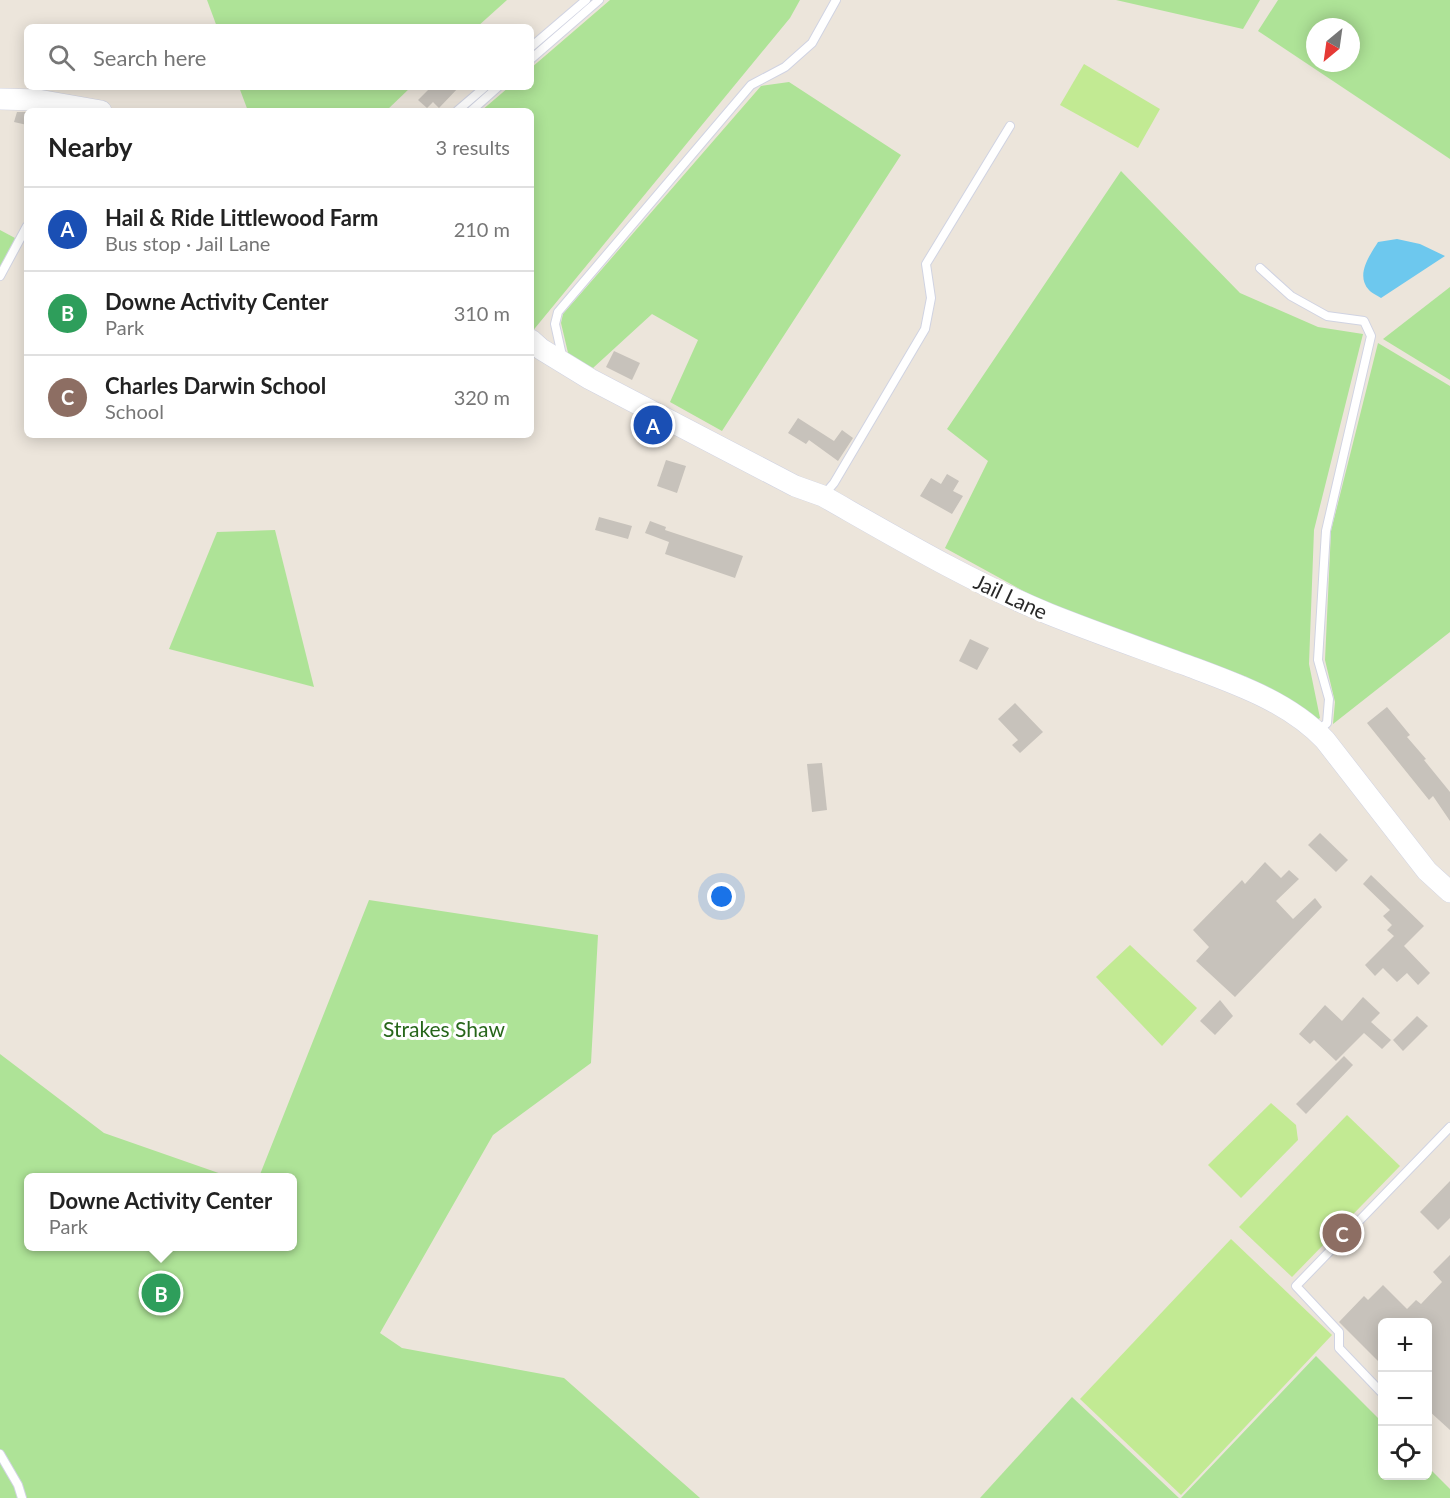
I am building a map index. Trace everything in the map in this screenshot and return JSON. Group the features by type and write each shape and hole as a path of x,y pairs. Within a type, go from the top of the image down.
{"street":[{"path":"0,99 38,100 80,108"},
{"name":"Jail Lane","path":"534,342 590,380 795,486 823,496 995,590 1048,614 1245,687 1282,708 1317,732 1427,871 1450,892"}],"lane":[{"path":"534,44 586,0"},
{"path":"534,56 599,0"},
{"path":"564,363 555,324 558,312 751,85 785,67 812,43 836,0"},
{"path":"460,108 482,90"},
{"path":"474,108 495,90"},
{"path":"823,496 834,483 925,329 931,298 926,264 1010,126"},
{"path":"0,276 24,232"},
{"path":"1260,268 1291,296 1327,316 1364,321 1371,336 1326,531 1318,660 1329,699 1327,723 1317,732"},
{"path":"1378,1388 1339,1348 1339,1332 1296,1286 1450,1128"},
{"path":"0,1454 18,1485 22,1498"}],"green space":[{"path":"207,0 507,0 480,24 216,24"},
{"path":"610,0 800,0 790,18 534,329 534,108 484,108 506,90 534,90 534,65"},
{"path":"1116,0 1260,0 1243,29"},
{"path":"1278,0 1450,0 1450,159 1320,72 1360,72 1360,18 1306,18 1306,63 1258,31"},
{"path":"1084,64 1160,109 1138,148 1060,105"},
{"path":"789,82 901,155 722,431 670,402 698,340 652,314 593,368 569,357 561,323 563,314 761,86"},
{"path":"240,90 408,90 389,108 247,108"},
{"path":"1121,171 1240,293 1318,327 1363,334 1314,530 1309,664 1320,718 1315,721 1247,677 1047,604 945,548 988,461 947,429"},
{"path":"0,230 15,238 0,276"},
{"path":"1450,287 1450,380 1383,339"},
{"path":"1378,343 1450,386 1450,632 1333,724 1335,702 1325,660 1331,531"},
{"path":"275,530 314,687 169,649 217,532"},
{"name":"Strakes Shaw","path":"369,900 598,935 591,1063 493,1135 380,1333 402,1348 564,1378 700,1498 0,1498 0,1054 104,1133 219,1173 24,1173 24,1251 297,1251 297,1173 261,1173"},
{"path":"1130,945 1197,1008 1162,1046 1096,977"},
{"path":"1271,1103 1296,1125 1298,1140 1241,1198 1208,1165"},
{"path":"1347,1115 1400,1166 1292,1277 1239,1227"},
{"path":"1231,1239 1332,1335 1181,1495 1080,1399"},
{"path":"1316,1356 1378,1418 1378,1480 1432,1480 1432,1471 1450,1489 1450,1498 1181,1498"},
{"path":"1072,1397 1179,1498 980,1498"}],"water":[{"path":"1397,239 1420,244 1445,256 1381,298 1370,291 1365,284 1363,278 1365,265 1378,242"}],"building":[{"path":"428,90 456,90 439,108 433,102 427,108 418,100"},
{"path":"17,112 24,112 24,124 14,122"},
{"path":"614,351 640,363 632,380 606,367"},
{"path":"798,418 834,441 842,430 853,438 838,461 809,440 806,444 788,433"},
{"path":"666,460 686,466 677,493 657,486"},
{"path":"947,474 959,481 953,491 963,496 952,514 920,496 931,478 941,484"},
{"path":"599,517 632,526 628,539 595,530"},
{"path":"650,521 666,527 665,530 743,556 735,578 665,554 669,542 645,533"},
{"path":"970,639 989,648 977,670 959,661"},
{"path":"1015,703 1043,732 1020,753 1012,745 1018,740 998,719"},
{"path":"1387,707 1410,735 1407,737 1426,759 1424,760 1450,792 1450,821 1433,796 1429,800 1367,723"},
{"path":"822,763 827,810 812,812 807,764"},
{"path":"1320,833 1348,860 1336,872 1308,845"},
{"path":"1265,862 1281,878 1289,870 1299,879 1276,901 1293,919 1315,898 1322,907 1235,997 1196,961 1209,947 1193,930 1242,880 1245,884"},
{"path":"1371,875 1424,926 1404,946 1430,973 1418,985 1407,973 1397,982 1383,968 1375,976 1365,965 1394,936 1387,930 1392,925 1383,916 1390,910 1363,884"},
{"path":"1363,997 1380,1013 1371,1022 1391,1040 1382,1049 1364,1033 1336,1061 1314,1040 1310,1044 1299,1034 1325,1005 1342,1021"},
{"path":"1220,1000 1233,1016 1215,1035 1200,1021"},
{"path":"1417,1016 1428,1026 1403,1051 1393,1040"},
{"path":"1344,1056 1353,1065 1306,1114 1296,1104"},
{"path":"1450,1181 1450,1218 1438,1230 1420,1212"},
{"path":"1450,1255 1450,1430 1432,1414 1432,1318 1378,1318 1378,1361 1339,1322 1364,1296 1368,1300 1383,1285 1407,1309 1416,1300 1421,1304 1442,1282 1433,1272"}],"place":[{"name":"Hail & Ride Littlewood Farm","path":"653,425"},
{"name":"Charles Darwin School","path":"1342,1233"},
{"name":"Downe Activity Center","path":"161,1293"}]}
